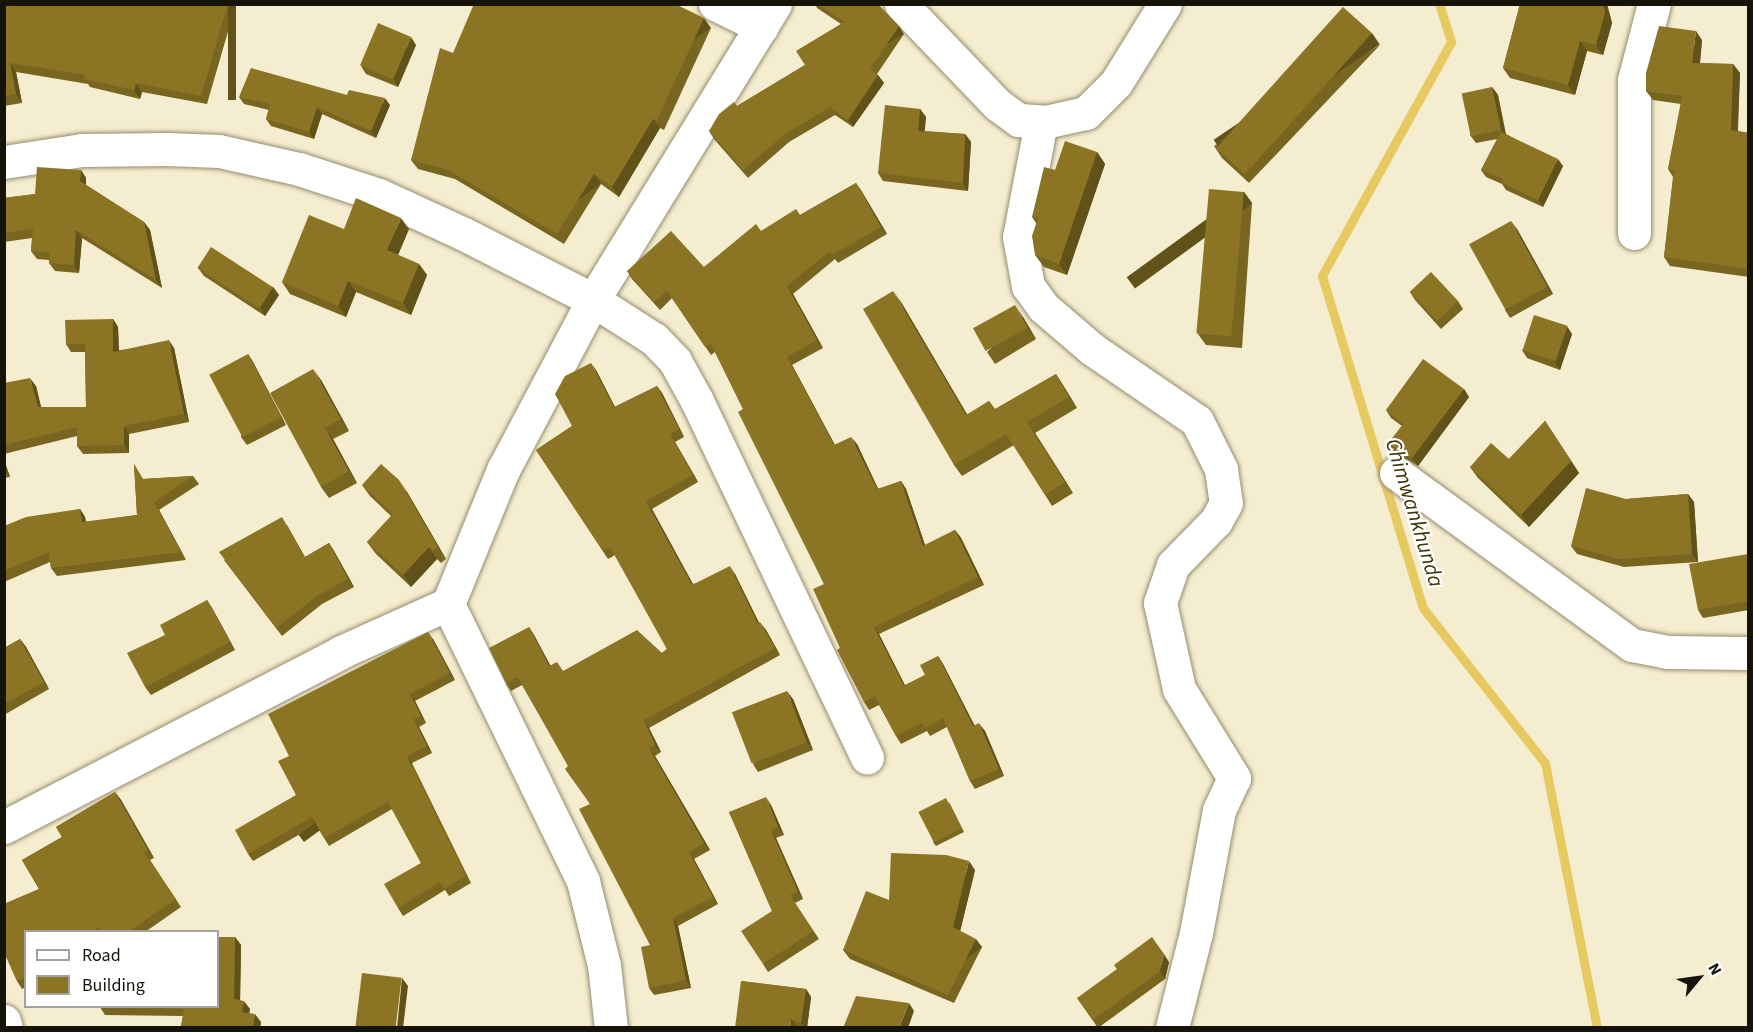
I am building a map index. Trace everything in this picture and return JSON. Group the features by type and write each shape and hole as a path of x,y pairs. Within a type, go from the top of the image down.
{"street":[{"path":"4,827 341,652 448,604 503,470 593,300 768,16 715,4"},
{"path":"901,4 998,105 1019,120 1041,122 1086,113 1116,83 1165,4"},
{"path":"1634,233 1634,80 1654,4"},
{"path":"1041,122 1018,237 1028,286 1043,307 1092,349 1197,421 1221,469 1226,502 1216,522 1173,565 1160,603 1179,689 1234,778 1219,810 1196,933 1172,1028"},
{"path":"4,162 82,150 166,149 219,151 299,169 379,195 593,300 654,339 675,361 867,758"},
{"path":"1396,473 1632,645 1667,652 1749,653"},
{"path":"448,604 583,881 604,965 611,1028"},
{"path":"4,1021 6,1028"}],"building":[{"path":"4,4 228,4 201,96 136,83 134,90 84,79 85,75 10,63 16,94 4,96"},
{"path":"474,4 675,4 704,18 657,120 653,119 612,187 594,174 557,234 448,170 411,160 440,48 453,53"},
{"path":"818,4 878,4 899,26 870,69 878,75 848,120 830,107 784,135 743,170 709,131 719,114 734,102 737,106 805,65 796,51 844,22"},
{"path":"1520,4 1603,4 1605,13 1596,45 1580,41 1568,85 1503,68"},
{"path":"1343,7 1372,33 1245,174 1216,148"},
{"path":"378,23 411,37 393,79 360,65"},
{"path":"1659,26 1696,31 1692,63 1733,64 1731,130 1749,133 1749,269 1664,257 1674,171 1668,169 1682,96 1646,91 1646,73"},
{"path":"251,68 347,95 349,90 385,98 371,131 317,107 309,132 266,119 270,104 239,97"},
{"path":"1492,87 1501,130 1471,136 1462,93"},
{"path":"885,105 920,109 918,131 965,134 963,183 878,173"},
{"path":"1501,132 1558,159 1538,200 1502,183 1503,179 1481,170"},
{"path":"1065,141 1097,152 1059,264 1035,255 1032,236 1038,218 1032,217 1044,167 1055,170"},
{"path":"37,167 81,170 80,181 144,222 156,280 76,230 74,265 49,263 50,253 31,251 33,229 4,233 4,198 35,194"},
{"path":"856,183 881,227 832,255 830,251 787,286 817,340 787,357 834,445 851,437 877,489 901,481 923,546 955,530 978,577 874,627 904,686 925,675 920,665 938,656 973,726 979,723 999,769 970,781 943,718 925,728 922,723 896,736 875,696 864,702 837,650 840,648 813,589 824,584 738,412 743,409 711,344 705,347 667,291 654,302 627,271 671,231 704,267 756,224 761,231 796,209 800,215"},
{"path":"1209,189 1244,192 1231,336 1196,333"},
{"path":"356,198 401,218 387,250 419,264 403,303 348,281 338,306 282,282 309,215 344,229"},
{"path":"1511,221 1547,287 1505,310 1469,244"},
{"path":"211,247 273,287 259,308 197,268"},
{"path":"1431,272 1458,301 1437,321 1410,292"},
{"path":"893,291 966,415 989,401 994,410 1056,374 1069,397 1027,422 1065,482 1045,495 1006,434 954,465 863,309"},
{"path":"1015,305 1028,328 986,351 973,328"},
{"path":"1534,315 1567,326 1556,361 1523,350"},
{"path":"113,319 113,352 169,340 184,414 124,426 124,445 77,446 77,427 4,445 4,388 6,388 4,383 30,378 38,407 86,407 85,344 66,344 65,320"},
{"path":"248,354 281,417 242,437 209,375"},
{"path":"1423,359 1464,389 1412,458 1388,444 1403,424 1386,410"},
{"path":"591,363 614,407 657,386 679,429 670,434 693,475 646,501 692,585 730,566 758,624 760,622 775,648 644,720 655,745 649,748 704,843 689,852 713,897 673,918 686,980 649,988 641,947 650,945 579,809 590,804 565,769 568,766 518,677 506,683 489,648 529,627 549,666 557,662 563,671 637,630 662,653 667,649 610,547 603,551 536,450 572,426 555,394 565,376"},
{"path":"313,369 341,419 325,428 349,471 321,487 270,393"},
{"path":"1545,421 1571,461 1521,515 1470,467 1491,443 1509,459"},
{"path":"134,464 142,479 193,476 154,502 181,552 51,568 49,552 4,571 4,526 26,517 80,509 82,522 137,515"},
{"path":"381,464 399,480 438,547 433,551 429,547 403,575 367,542 393,514 362,485"},
{"path":"1586,488 1626,499 1688,494 1692,554 1619,559 1571,546"},
{"path":"282,517 305,557 329,543 348,579 317,596 276,628 219,552"},
{"path":"1748,554 1749,601 1698,610 1689,564"},
{"path":"207,600 230,642 145,687 127,653 165,635 160,625"},
{"path":"428,632 450,673 410,694 421,716 414,719 427,746 407,756 466,876 444,889 440,882 398,908 384,884 421,863 388,802 324,838 312,817 248,854 235,830 296,795 278,761 289,756 268,714"},
{"path":"20,639 44,682 4,704 4,648"},
{"path":"787,691 807,742 752,763 732,712"},
{"path":"115,792 148,850 144,853 176,899 131,930 100,930 100,927 95,930 24,930 24,978 17,981 4,952 4,904 39,889 22,860 62,837 56,827"},
{"path":"766,797 778,827 771,830 798,892 790,895 813,931 763,964 741,931 772,911 729,812"},
{"path":"946,798 961,828 934,842 918,812"},
{"path":"891,853 946,855 969,861 953,927 976,939 948,995 843,950 866,891 889,900"},
{"path":"219,937 235,937 234,999 244,1001 242,1012 255,1014 253,1028 181,1026 184,1009 142,1008 219,1008"},
{"path":"1152,937 1164,954 1160,971 1093,1020 1077,998 1117,969 1114,965"},
{"path":"362,973 402,978 396,1028 355,1028"},
{"path":"741,981 806,989 801,1023 791,1019 790,1028 735,1028"},
{"path":"856,996 909,1003 899,1028 843,1028"}],"waterway":[{"name":"Chimwankhunda","path":"1439,4 1451,42 1322,276 1423,608 1545,763 1597,1028"}]}
